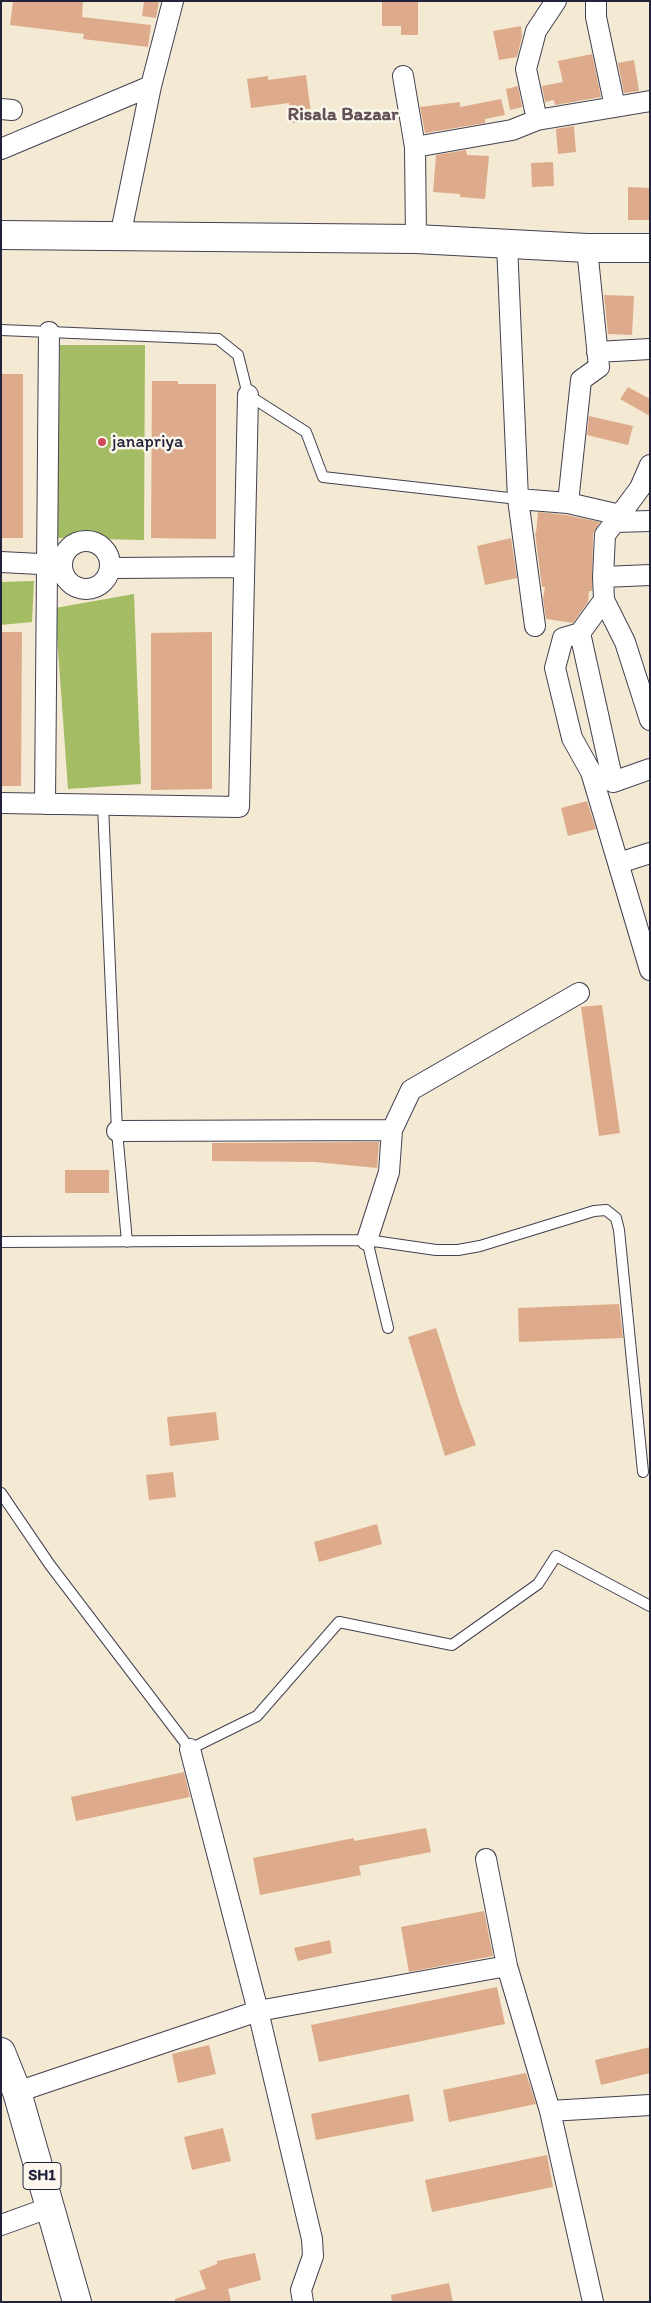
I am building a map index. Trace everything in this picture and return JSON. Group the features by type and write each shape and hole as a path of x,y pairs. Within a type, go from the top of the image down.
{"main road":[{"path":"1,235 416,239 587,248 650,248"},
{"name":"SH1","path":"1,2052 17,2092 77,2302"}],"street":[{"path":"120,237 151,86 173,1"},
{"path":"537,120 526,69 536,31 556,1"},
{"path":"596,1 596,17 615,108"},
{"path":"403,76 415,147 416,239"},
{"path":"1,149 151,86"},
{"path":"415,147 512,130 537,120 650,101"},
{"path":"508,244 518,499 535,626"},
{"path":"568,503 581,380 598,367 587,248"},
{"path":"45,804 54,565 49,332"},
{"path":"597,352 650,349"},
{"path":"1,803 239,807 248,395"},
{"path":"650,464 640,488 605,534 603,577 604,600 624,642 650,720"},
{"path":"518,499 568,503 617,519 650,521"},
{"path":"1,562 54,565 68,583 85,591 103,585 112,568 106,549 88,540 69,547 54,565"},
{"path":"112,568 244,566"},
{"path":"603,577 650,575"},
{"path":"604,600 580,633 563,638 555,668 572,738 591,772 650,970"},
{"path":"580,633 613,782 650,769"},
{"path":"619,863 650,853"},
{"path":"367,1240 389,1172 392,1130 411,1090 579,993"},
{"path":"117,1131 392,1130"},
{"path":"190,1749 258,2011 312,2239 313,2256 301,2290 302,2302"},
{"path":"486,1859 508,1966 550,2111 593,2302"},
{"path":"17,2092 258,2011 508,1966"},
{"path":"550,2111 650,2105"},
{"path":"1,2225 51,2207"}],"lane":[{"path":"1,330 218,339 238,355 248,395 306,432 323,477 518,499"},
{"path":"103,804 117,1131 127,1242"},
{"path":"1,1242 367,1240 436,1250 458,1250 480,1246 594,1210 606,1210 616,1218 619,1230 643,1472"},
{"path":"367,1240 388,1328"},
{"path":"1,1493 50,1565 190,1749 257,1716 339,1622 452,1645 538,1584 556,1556 650,1606"}],"green space":[{"name":"janapriya","path":"60,345 145,345 144,540 57,538"},
{"path":"34,581 32,622 1,625 1,582"},
{"path":"134,594 141,784 68,789 55,608"}],"building":[{"path":"13,1 83,1 82,17 151,25 148,47 83,39 84,34 10,25"},
{"path":"144,1 159,1 156,18 142,16"},
{"path":"382,1 418,1 418,35 401,35 401,26 382,26"},
{"path":"521,26 522,36 517,57 499,60 493,31"},
{"path":"592,54 601,97 555,105 554,100 545,102 542,86 563,82 558,61"},
{"path":"634,60 639,91 624,93 618,63"},
{"path":"306,75 312,121 291,123 289,103 251,108 247,79 268,76 268,80"},
{"path":"518,86 522,107 510,110 506,89"},
{"path":"501,99 505,115 485,119 485,123 425,133 420,107 460,102 460,107"},
{"path":"574,126 576,152 558,154 556,129"},
{"path":"466,150 467,155 489,156 485,199 460,197 460,194 433,192 436,155"},
{"path":"553,162 554,186 532,187 531,163"},
{"path":"628,187 650,188 649,220 628,220"},
{"path":"604,295 634,296 632,335 608,334"},
{"path":"1,374 23,374 23,538 1,538"},
{"path":"152,381 178,381 178,384 216,384 216,539 151,538"},
{"path":"628,387 650,399 650,416 620,399"},
{"path":"589,416 633,426 628,445 587,435"},
{"path":"538,512 600,522 593,534 592,591 589,591 588,602 573,623 546,619 543,598 545,587 542,587 535,533"},
{"path":"511,538 517,578 485,585 477,546"},
{"path":"1,632 22,632 21,786 1,786"},
{"path":"212,632 212,789 151,790 151,633"},
{"path":"587,801 596,829 568,836 561,808"},
{"path":"602,1005 620,1133 599,1136 581,1007"},
{"path":"379,1142 377,1168 315,1162 212,1161 212,1143"},
{"path":"65,1170 109,1170 109,1193 65,1193"},
{"path":"619,1304 623,1338 519,1342 518,1308"},
{"path":"436,1328 460,1403 476,1445 445,1456 408,1337"},
{"path":"216,1412 219,1440 170,1446 167,1417"},
{"path":"173,1472 176,1497 149,1500 146,1475"},
{"path":"377,1524 382,1544 319,1562 314,1542"},
{"path":"184,1772 190,1797 76,1821 71,1797"},
{"path":"426,1828 431,1852 359,1866 361,1875 260,1895 253,1858 354,1838 354,1841"},
{"path":"484,1911 493,1956 409,1972 401,1927"},
{"path":"330,1940 332,1953 298,1961 294,1948"},
{"path":"497,1987 505,2024 319,2062 311,2025"},
{"path":"209,2045 216,2074 178,2083 172,2054"},
{"path":"650,2047 650,2073 601,2085 595,2060"},
{"path":"526,2073 536,2104 449,2122 443,2090"},
{"path":"409,2094 414,2121 316,2140 311,2114"},
{"path":"223,2128 231,2161 192,2170 184,2137"},
{"path":"547,2155 553,2187 432,2212 425,2180"},
{"path":"255,2253 261,2280 228,2289 231,2302 175,2302 175,2299 206,2289 199,2271 217,2264 217,2261"},
{"path":"449,2283 453,2302 392,2302 391,2295"}],"place":[{"name":"janapriya","path":"102,442"}],"district":[{"name":"Risala Bazaar","path":"343,115"}]}
